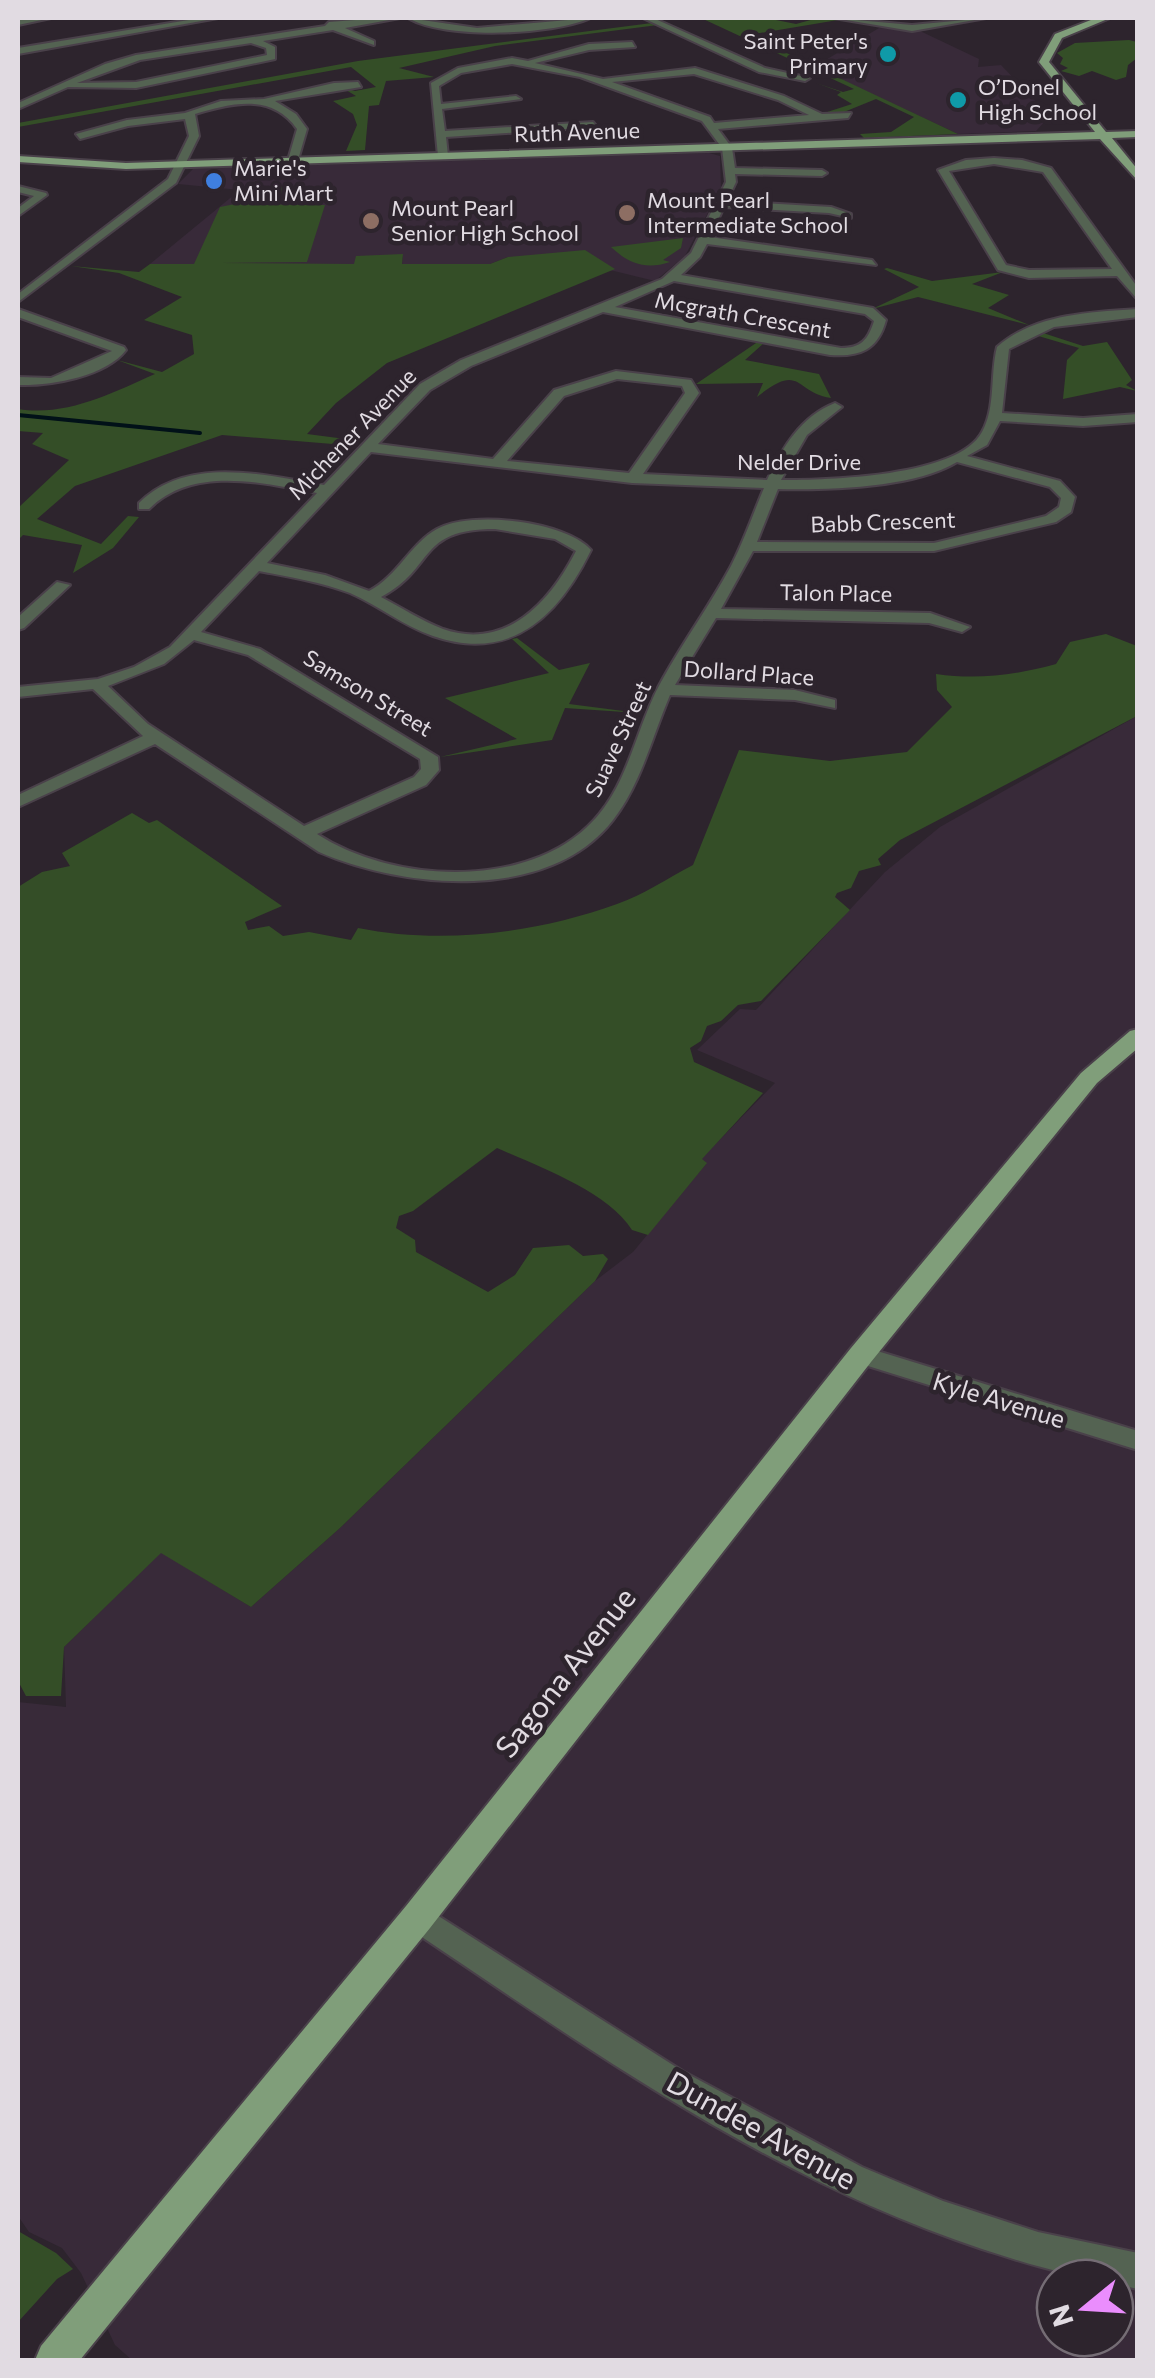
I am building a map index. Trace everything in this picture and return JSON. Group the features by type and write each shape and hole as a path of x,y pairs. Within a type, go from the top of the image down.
{"main road":[{"path":"1036,40 1086,18"},
{"path":"1105,18 1055,37 1046,48 1048,70 1138,178"},
{"path":"1029,64 1044,86 1084,116 1138,131"},
{"path":"1027,138 1069,130 1079,125 1084,116"},
{"name":"Ruth Avenue","path":"18,159 182,164 1027,138 1138,131"},
{"path":"1027,138 1080,145 1120,158"},
{"path":"1120,158 1138,142"},
{"name":"Sagona Avenue","path":"55,2360 418,1917 861,1355 1089,1078 1138,1036"}],"street":[{"path":"18,22 47,18"},
{"path":"18,51 214,18"},
{"path":"18,106 108,66 176,50 396,18"},
{"path":"412,18 478,30 587,18"},
{"path":"646,18 762,70 805,78"},
{"path":"838,18 918,28 982,18"},
{"path":"854,21 866,18"},
{"path":"123,24 176,50"},
{"path":"329,25 371,43"},
{"path":"68,86 136,85 272,57 270,47 248,38"},
{"path":"443,156 432,86 448,74 484,65 529,62 589,47 632,45"},
{"path":"529,62 698,114 714,126 727,148"},
{"path":"600,81 695,71 781,98 822,118"},
{"path":"80,136 128,123 189,116 210,107 358,85"},
{"path":"268,100 288,110 300,125 294,160"},
{"path":"437,107 516,100"},
{"path":"714,126 848,115"},
{"path":"18,299 153,198 175,177 194,134 189,116"},
{"path":"440,134 593,126"},
{"name":"Michener Avenue","path":"18,692 97,684 163,660 193,635 367,447 440,376 606,309 674,276 693,259 730,189 727,148"},
{"path":"1120,272 1029,274 1002,268 943,170 962,164 1014,163 1045,169 1138,296"},
{"path":"731,171 822,173"},
{"path":"18,189 42,195 18,213"},
{"path":"722,204 831,210 847,216"},
{"path":"704,240 872,262"},
{"name":"Mcgrath Crescent","path":"606,309 830,351 858,351 875,341 880,320 868,311 674,276"},
{"path":"961,460 984,440 997,417 1003,347 1019,335 1074,318 1138,313"},
{"path":"18,314 120,350 110,359 53,382 18,381"},
{"path":"497,463 558,394 616,375 686,384 692,393 632,479"},
{"name":"Suave Street","path":"97,684 123,712 155,737 303,833 358,863 417,875 486,874 550,858 578,843 606,819 664,690 748,546 772,482 813,417 836,407"},
{"path":"997,417 1083,422 1138,418"},
{"name":"Nelder Drive","path":"367,447 632,479 871,482 930,471 961,460"},
{"name":"Babb Crescent","path":"748,546 942,546 1051,519 1066,510 1068,497 1055,484 961,460"},
{"path":"144,506 162,491 214,476 328,490"},
{"path":"257,566 341,585 447,636 508,635 537,619 584,550 580,542 561,534 489,524 456,526 439,534 400,580 369,597"},
{"path":"18,625 62,585"},
{"name":"Talon Place","path":"708,613 922,618 962,627"},
{"name":"Samson Street","path":"193,635 254,652 429,757 430,770 420,781 303,833"},
{"name":"Dollard Place","path":"664,690 795,695 829,704"},
{"path":"18,802 155,737"},
{"name":"Kyle Avenue","path":"861,1355 1138,1441"},
{"name":"Dundee Avenue","path":"418,1917 688,2094 826,2171 961,2226 1085,2262 1138,2271"}],"shaded area":[{"path":"879,28 918,30 979,59 978,67 1001,65 1050,116 1036,131 958,134 814,67"},
{"name":"Mount Pearl Senior High School","path":"709,153 720,156 721,188 685,256 655,281 614,271 508,257 490,264 402,264 403,255 355,264 150,264 240,190 178,184 193,169"},
{"path":"1137,716 1137,2360 132,2360 115,2345 81,2273 62,2248 29,2232 18,2216 18,1702 66,1707 64,1647 161,1552 251,1607 340,1528 595,1281 633,1252 706,1164 701,1159 775,1083 697,1050 740,1009 756,1010 885,872 940,827"}],"green space":[{"path":"701,18 766,18 796,24 818,18 838,20 748,35 958,134 864,138 860,134 891,132 914,117 876,99 844,112 821,114 852,104 837,95 841,92 816,83 843,92 854,89"},
{"path":"658,25 495,46 399,68 434,77 386,81 379,105 369,106 365,150 346,151 357,125 353,114 333,101 356,96 341,87 355,91 376,87 351,67 18,127 18,123 358,61"},
{"path":"1137,42 1137,58 1128,65 1126,77 1116,80 1092,71 1079,76 1061,71 1068,68 1060,64 1063,58 1057,53 1075,43"},
{"path":"261,186 322,187 315,201 254,201"},
{"path":"325,205 307,262 221,263 354,264 356,256 403,254 402,264 490,264 508,257 585,250 615,269 387,363 336,403 307,434 361,441 357,446 222,435 75,486 37,519 101,544 128,516 139,517 113,548 73,573 82,545 23,535 18,540 18,508 69,460 32,444 43,433 18,431 18,409 54,410 71,406 155,374 117,360 162,372 194,354 192,335 144,320 182,297 119,273 71,266 139,272 150,264 194,264 220,207"},
{"path":"683,238 681,248 663,260 670,262 653,265 624,258 611,247"},
{"path":"884,269 932,281 1003,272 972,284 1009,295 988,308 1029,325 918,297 872,309 919,287"},
{"path":"1040,332 1083,346 1107,342 1132,380 1126,385 1137,391 1120,387 1063,399 1067,360 1079,348 1035,335"},
{"path":"759,341 765,342 745,360 819,374 831,398 790,380 757,397 763,383 696,384"},
{"path":"1106,634 1137,646 1137,716 900,840 878,859 881,865 859,871 851,888 837,893 835,897 850,910 761,1001 738,1005 721,1021 707,1026 701,1041 690,1048 694,1062 763,1093 702,1159 707,1163 648,1235 632,1230 621,1216 589,1192 497,1148 413,1211 399,1216 396,1228 415,1240 416,1252 488,1292 515,1275 533,1248 569,1245 583,1256 603,1254 608,1259 595,1281 340,1528 251,1607 161,1553 64,1647 61,1696 26,1696 18,1681 18,887 42,872 70,866 62,853 132,813 149,823 157,820 282,906 245,922 248,930 269,926 283,936 309,932 351,940 358,928 456,936 555,922 627,900 693,865 739,750 830,761 907,752 952,707 937,690 936,674 982,676 1041,668 1056,664 1070,642"},
{"path":"517,638 559,670 590,663 569,704 639,713 565,708 552,740 440,757 517,739 445,698 549,673 512,639"},
{"path":"18,2231 56,2253 73,2269 57,2279 18,2322"}],"waterway":[{"path":"18,415 200,433"}],"place":[{"name":"Saint Peter's Primary","path":"888,54"},
{"name":"O’Donel High School","path":"958,100"},
{"name":"Marie's Mini Mart","path":"214,181"},
{"name":"Mount Pearl Intermediate School","path":"627,213"},
{"name":"Mount Pearl Senior High School","path":"371,221"}]}
